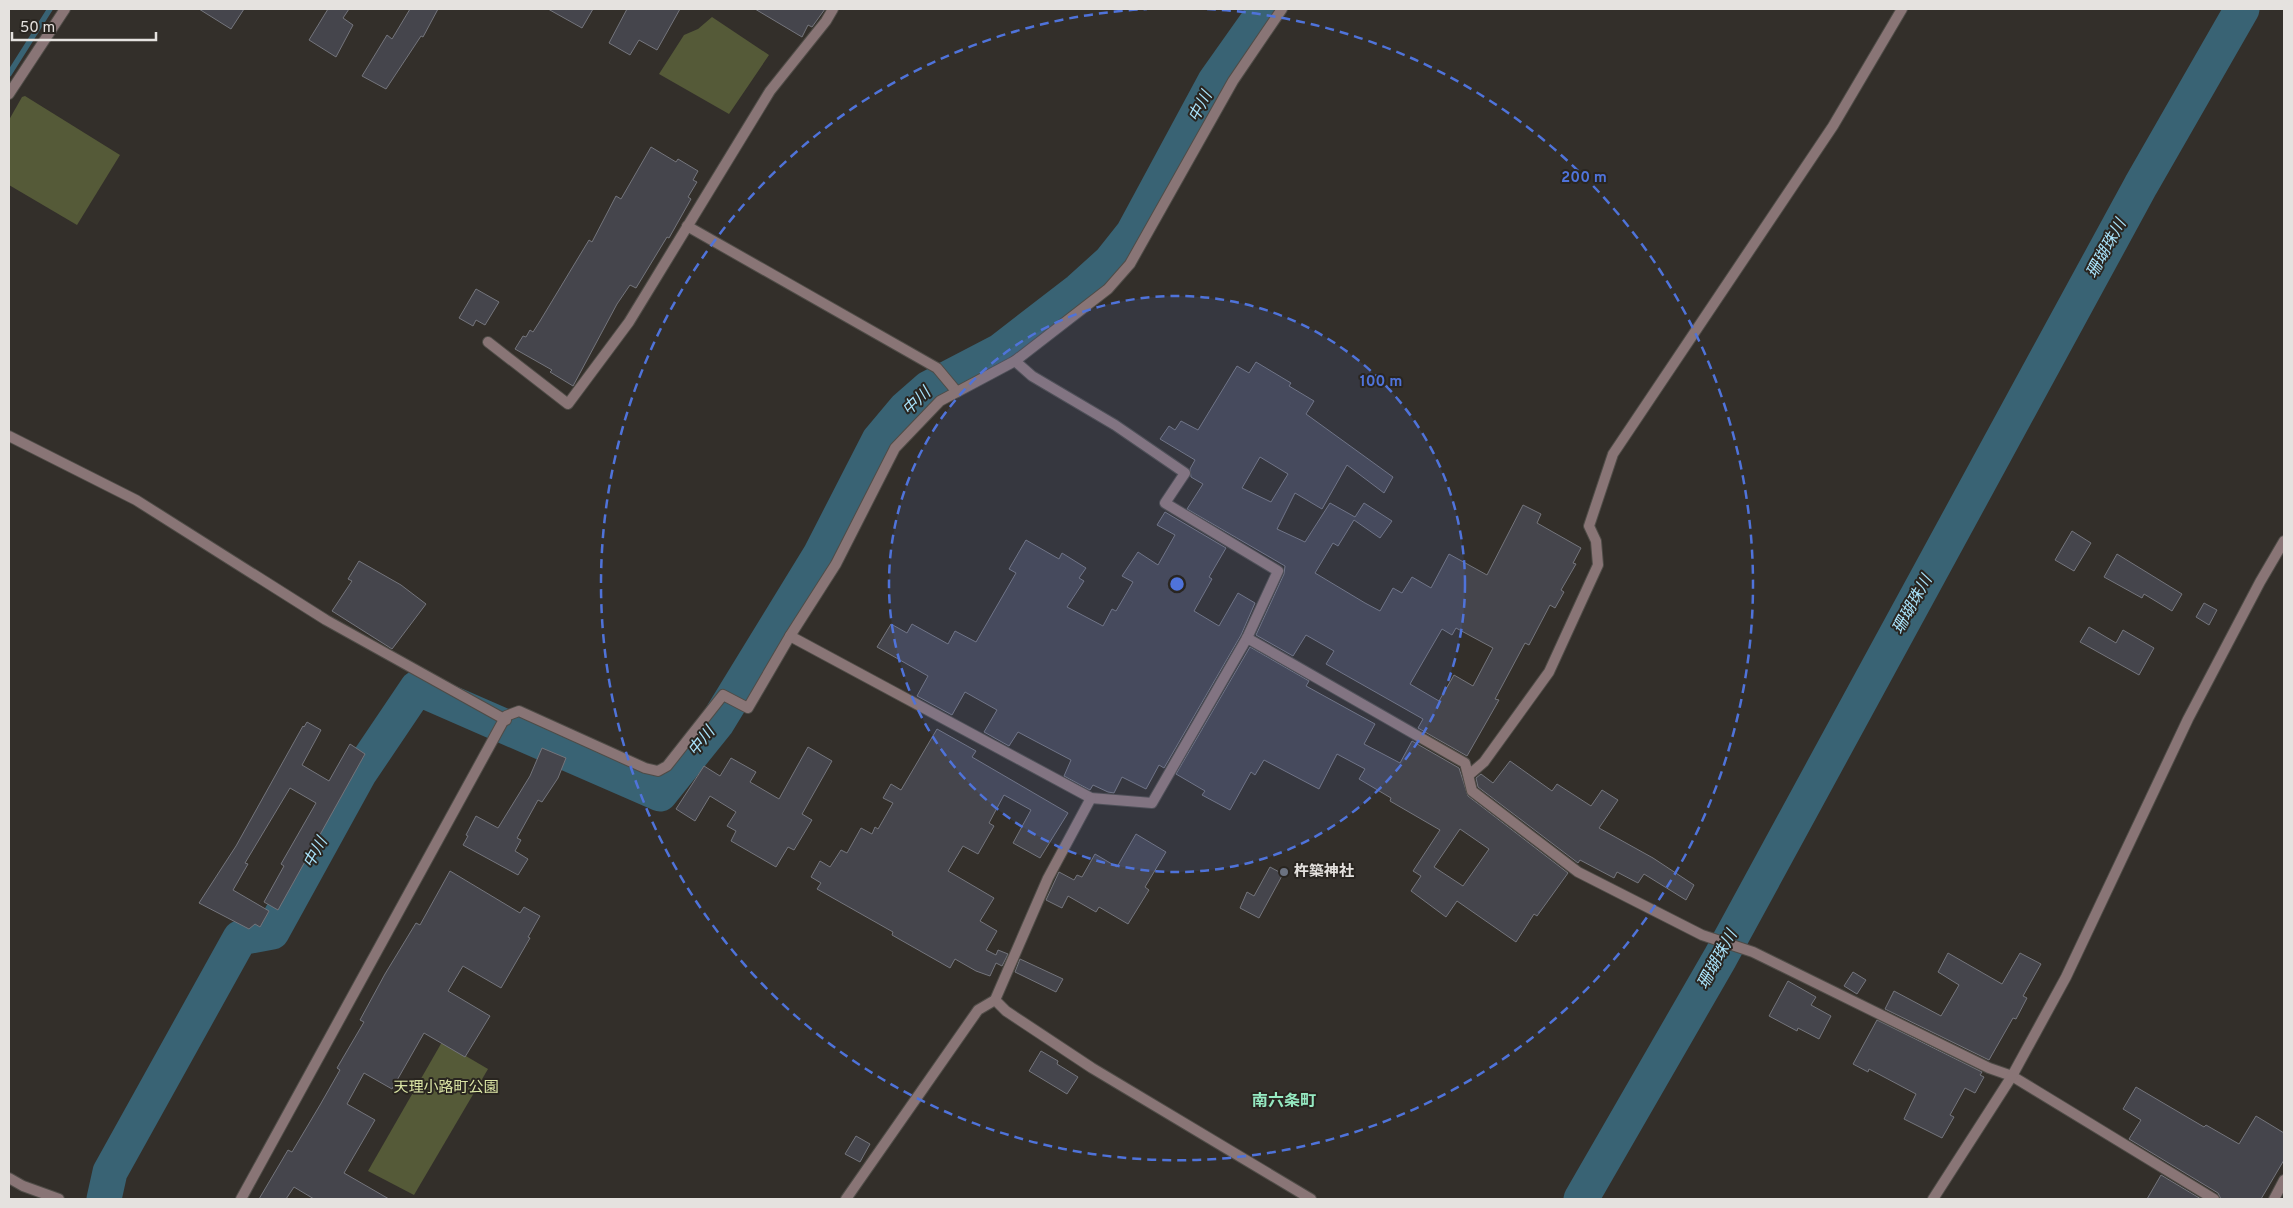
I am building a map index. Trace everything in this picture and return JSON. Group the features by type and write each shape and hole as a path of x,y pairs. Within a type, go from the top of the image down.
{"street":[{"path":"10,91 65,9"},
{"path":"488,342 568,404 629,322 770,91 826,21 833,9"},
{"path":"242,1199 506,720 506,716 519,711 646,768 658,771 667,766 723,696 748,708 790,636 836,564 895,448 940,401 1015,361 1108,289 1130,264 1233,81 1282,9"},
{"path":"1469,775 1484,762 1549,672 1598,565 1596,541 1589,526 1613,454 1833,126 1902,9"},
{"path":"687,226 936,368 957,392"},
{"path":"790,636 1091,798 1152,803 1247,638 1278,571 1165,503 1185,473 1115,425 1032,376 1015,361"},
{"path":"9,436 136,500 326,620 506,720"},
{"path":"1933,1199 2012,1076 2066,977 2188,719 2260,582 2284,541"},
{"path":"1247,638 1465,763 1472,791 1578,872 1702,935 1753,952 1989,1068 2012,1076 2214,1199"},
{"path":"846,1199 978,1010 995,1000 1048,878 1091,798"},
{"path":"995,1000 1006,1011 1092,1068 1311,1199"},
{"path":"9,1178 59,1199"},
{"path":"2274,1199 2284,1180"}],"green space":[{"path":"712,17 769,55 729,114 659,74 684,35 698,29"},
{"path":"25,96 120,155 77,225 9,185 9,120 22,97"},
{"name":"天理小路町公園","path":"442,1042 488,1069 414,1195 368,1171"}],"building":[{"path":"199,9 244,9 231,29"},
{"path":"328,9 349,9 343,18 353,25 336,57 309,40"},
{"path":"410,9 438,9 423,37 421,36 386,89 362,76 387,35 392,39"},
{"path":"548,9 593,9 582,28"},
{"path":"627,9 680,9 657,50 639,40 630,55 609,43"},
{"path":"755,9 825,9 812,27 808,25 802,37"},
{"path":"651,147 676,162 678,159 698,171 693,180 697,182 688,197 691,199 669,238 667,237 636,288 630,285 617,304 573,386 550,372 552,370 515,349 523,336 526,337 530,330 533,332 589,240 592,242 616,196 621,199"},
{"path":"476,289 499,302 485,325 476,320 473,326 459,318"},
{"path":"1256,362 1291,383 1289,386 1314,401 1306,414 1393,477 1384,493 1347,465 1322,509 1295,493 1277,529 1305,542 1330,503 1355,517 1364,503 1392,521 1380,538 1354,520 1338,546 1333,543 1315,573 1380,611 1393,588 1402,593 1412,577 1431,588 1449,554 1487,575 1523,505 1541,514 1537,523 1581,548 1573,563 1576,564 1561,590 1564,592 1555,608 1550,605 1529,645 1525,643 1495,699 1499,700 1467,756 1418,728 1423,719 1326,664 1334,651 1306,635 1293,656 1256,635 1284,574 1285,566 1187,509 1203,484 1191,477 1190,469 1195,460 1160,439 1169,426 1175,430 1181,421 1198,430 1237,366 1249,373","holes":["1260,457 1288,474 1271,502 1242,488","1456,628 1493,648 1473,686 1454,675 1439,701 1410,684 1442,629 1452,635"]},
{"path":"1165,512 1226,548 1209,577 1212,579 1194,611 1219,626 1238,593 1255,603 1241,635 1164,768 1159,765 1146,789 1122,777 1114,793 1093,785 1090,790 1064,776 1071,760 1018,732 1009,746 984,732 997,710 965,692 952,715 917,696 928,676 877,647 891,624 907,633 912,624 948,644 955,631 976,642 1016,573 1009,569 1026,540 1059,559 1062,553 1086,568 1079,578 1084,581 1067,607 1103,626 1112,609 1116,611 1133,582 1122,576 1138,552 1158,565 1175,535 1157,525"},
{"path":"2072,531 2091,543 2074,571 2055,560"},
{"path":"2117,554 2182,594 2172,611 2144,594 2142,598 2104,577"},
{"path":"359,561 401,585 426,604 392,649 332,611 352,581 348,579"},
{"path":"2204,603 2217,610 2209,625 2196,617"},
{"path":"2089,627 2116,643 2123,630 2154,648 2139,675 2080,642"},
{"path":"1250,647 1309,681 1306,686 1375,724 1364,744 1400,763 1412,741 1459,768 1468,796 1568,873 1537,916 1534,914 1516,942 1457,901 1446,917 1411,891 1421,876 1413,871 1440,830 1390,801 1391,798 1359,779 1365,769 1337,754 1319,789 1264,760 1255,775 1251,772 1230,810 1202,795 1205,791 1176,774","holes":["1460,829 1489,849 1463,886 1434,867"]},
{"path":"307,722 321,730 302,765 329,781 350,744 365,754 278,910 264,902 284,866 281,864 316,803 290,788 245,863 248,864 233,890 269,911 260,927 255,924 249,929 199,903 236,846"},
{"path":"937,729 976,751 972,757 1068,813 1040,858 1013,843 1031,810 1004,795 989,823 994,826 978,854 963,846 948,871 994,898 980,921 997,931 986,950 996,955 998,950 1008,954 1002,966 996,963 990,976 976,971 955,959 950,968 892,935 893,932 817,889 821,883 811,877 820,861 830,867 841,850 847,853 861,828 872,834 875,827 878,829 893,803 883,798 891,784 901,790"},
{"path":"808,747 832,761 802,814 812,820 794,850 788,847 776,867 731,841 736,831 727,826 736,812 710,796 695,821 676,809 704,766 720,776 731,758 756,772 750,782 779,799"},
{"path":"542,748 566,758 558,778 542,802 538,800 517,838 521,840 515,851 528,859 518,875 463,845 476,816 498,828 530,776"},
{"path":"1510,761 1552,791 1557,784 1591,806 1602,790 1618,800 1599,828 1653,858 1694,885 1686,900 1644,874 1638,883 1617,872 1614,878 1580,860 1578,863 1478,787 1476,778 1481,774 1493,783"},
{"path":"1136,834 1166,852 1145,887 1149,890 1128,924 1099,907 1096,912 1068,896 1062,908 1046,900 1059,872 1074,880 1077,875 1082,877 1095,854 1117,867"},
{"path":"1270,867 1283,874 1259,918 1240,908 1247,892 1254,896"},
{"path":"450,871 520,913 524,907 540,916 528,937 530,938 501,988 463,966 448,991 490,1016 465,1057 424,1033 392,1089 364,1073 347,1104 375,1120 344,1173 389,1199 314,1199 294,1187 286,1199 259,1199 288,1150 292,1152 320,1105 340,1070 337,1068 364,1022 360,1020 385,974 416,923 420,925"},
{"path":"1948,953 2002,984 2020,953 2041,964 2023,996 2027,998 2016,1019 2013,1018 1989,1060 1885,1009 1894,991 1941,1016 1959,985 1938,972"},
{"path":"1020,959 1063,979 1056,992 1015,972"},
{"path":"1853,972 1866,980 1857,994 1844,986"},
{"path":"1788,981 1816,997 1811,1005 1831,1016 1819,1039 1798,1028 1797,1031 1769,1016"},
{"path":"1877,1020 1982,1072 1980,1075 1984,1077 1975,1093 1965,1088 1950,1115 1954,1117 1942,1138 1904,1119 1916,1094 1869,1069 1868,1072 1853,1064"},
{"path":"1041,1051 1058,1061 1057,1064 1078,1077 1067,1094 1029,1071"},
{"path":"2136,1087 2204,1127 2206,1125 2239,1144 2256,1116 2284,1133 2284,1160 2261,1199 2221,1199 2218,1193 2129,1139 2141,1120 2123,1109"},
{"path":"856,1136 870,1144 860,1162 845,1154"},
{"path":"2161,1175 2201,1199 2147,1199"}],"waterway":[{"path":"9,74 50,9"},
{"name":"中川","path":"104,1199 110,1172 240,938 272,932 359,774 417,688 660,794 717,723 820,555 879,440 905,409 929,388 1000,351 1079,290 1110,262 1133,233 1215,81 1266,9"},
{"name":"珊瑚珠川","path":"1581,1199 1720,958 2141,185 2242,9"}],"place":[{"name":"杵築神社","path":"1284,872"}],"district":[{"name":"南六条町","path":"1284,1102"}]}
